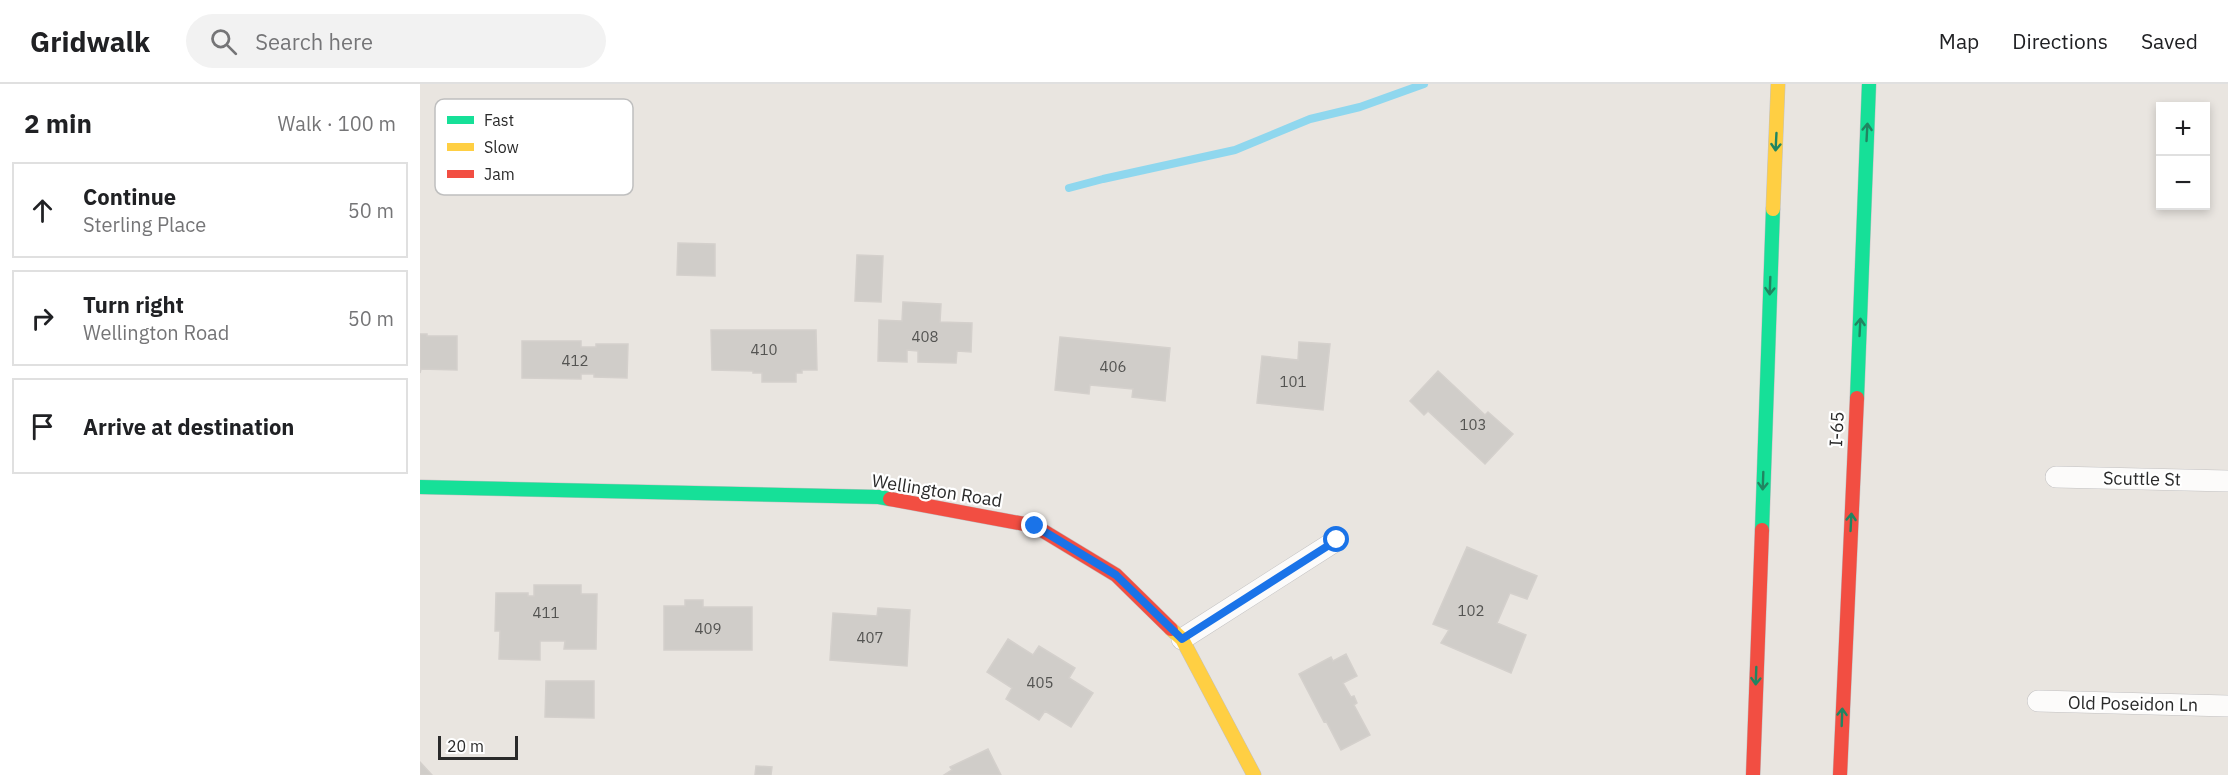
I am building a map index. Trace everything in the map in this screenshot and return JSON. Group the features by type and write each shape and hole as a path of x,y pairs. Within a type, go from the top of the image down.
{"main road":[{"path":"1753,775 1778,84"},
{"name":"I-65","path":"1840,775 1863,275 1869,84"},
{"name":"Wellington Road","path":"420,487 879,497 1035,526 1116,575 1182,639 1254,775"}],"street":[{"name":"Scuttle St","path":"2056,477 2228,480"},
{"path":"1182,639 1337,540"},
{"name":"Old Poseidon Ln","path":"2037,701 2228,706"}],"building":[{"path":"678,243 715,244 715,276 677,275"},
{"path":"857,255 883,256 881,302 855,301"},
{"path":"903,302 941,304 940,322 972,323 971,352 957,351 956,363 918,362 918,351 907,350 907,362 878,361 879,320 902,321"},
{"path":"711,330 816,330 817,370 802,370 802,373 796,373 796,382 762,382 762,373 712,370"},
{"path":"420,334 457,336 457,370 421,369 420,373"},
{"path":"1060,337 1170,348 1165,401 1132,397 1133,389 1090,385 1089,394 1055,390"},
{"path":"522,341 581,341 581,347 596,347 596,344 628,344 627,378 594,377 594,374 581,374 581,379 522,378"},
{"path":"1299,342 1330,344 1323,410 1257,403 1262,356 1298,360"},
{"path":"1438,371 1485,415 1488,412 1513,434 1485,464 1428,411 1424,415 1410,401"},
{"path":"1467,547 1537,576 1527,599 1510,593 1497,623 1526,635 1511,673 1441,643 1449,630 1433,624"},
{"path":"534,585 581,585 581,594 597,594 596,649 564,649 565,641 540,641 540,660 499,659 500,631 495,631 496,593 528,593 528,596 534,596"},
{"path":"685,600 703,600 703,607 752,607 752,650 664,650 664,606 685,606"},
{"path":"878,608 910,610 907,666 830,660 833,613 877,616"},
{"path":"1008,639 1033,655 1039,646 1075,668 1069,678 1093,693 1071,727 1045,711 1039,720 1006,699 1012,688 987,672"},
{"path":"1346,654 1357,676 1343,683 1351,697 1354,696 1357,703 1354,705 1370,735 1341,750 1299,674 1331,657 1333,661"},
{"path":"546,681 594,681 594,718 545,717"},
{"path":"988,749 1001,775 944,775 952,770 950,767"},
{"path":"420,762 432,775 420,775"},
{"path":"756,766 772,767 771,775 755,775"}],"waterway":[{"path":"1069,188 1235,150 1310,119 1360,107 1424,84"}],"traffic: fast":[{"path":"1857,398 1869,84"},
{"path":"1762,530 1773,209"},
{"path":"420,487 890,499"}],"traffic: slow":[{"path":"1773,209 1778,84"},
{"path":"1171,629 1182,639 1254,775"}],"traffic: jam":[{"path":"1840,775 1857,398"},
{"path":"890,499 1035,526 1116,575 1171,629"},
{"path":"1753,775 1762,530"}],"route":[{"path":"1035,526 1116,575 1182,639 1337,540"}]}
